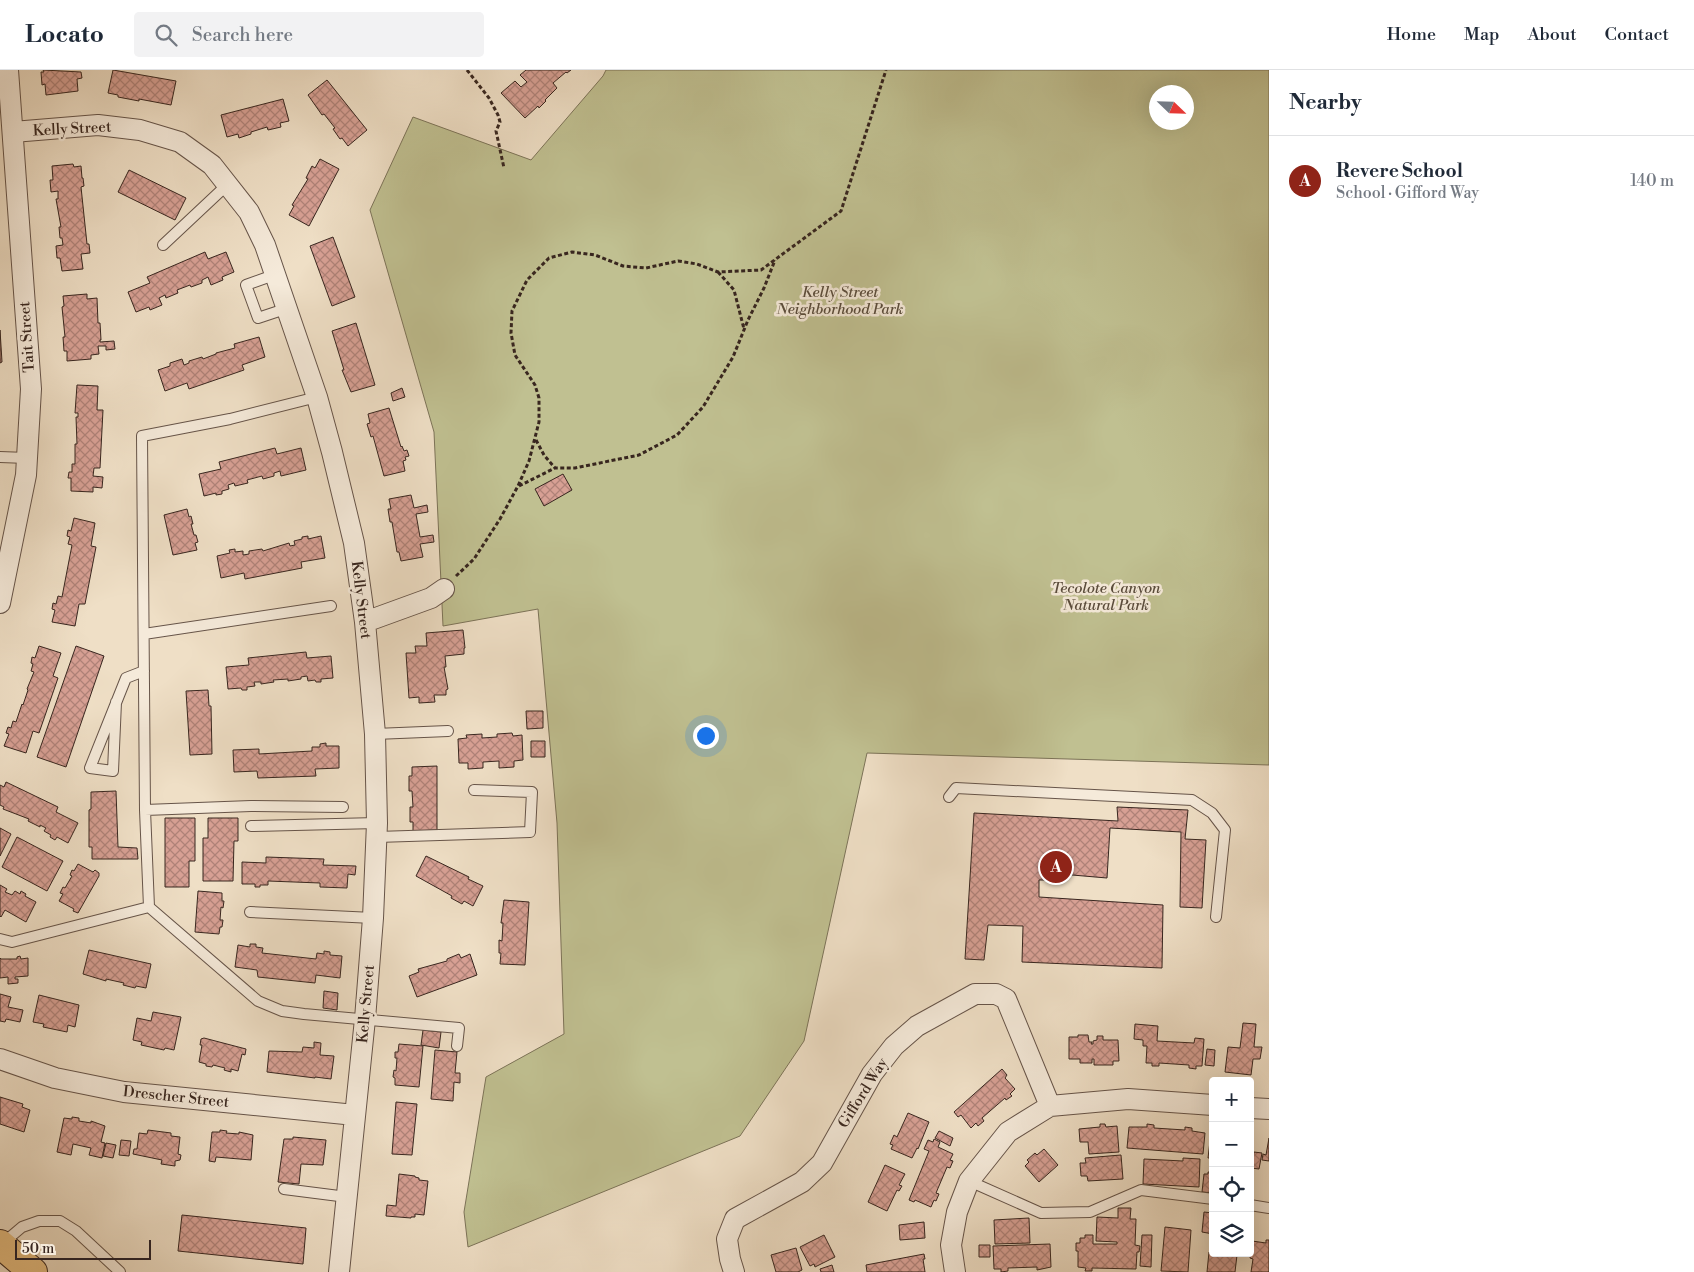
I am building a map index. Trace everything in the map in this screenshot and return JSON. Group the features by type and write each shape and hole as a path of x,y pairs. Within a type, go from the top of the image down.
{"main road":[{"path":"0,1245 33,1272"}],"street":[{"name":"Tait Street","path":"0,603 4,567 26,475 31,389 8,70"},
{"name":"Kelly Street","path":"13,132 98,125 140,130 180,142 212,166 249,212 265,246 285,309 317,397 354,543 365,622 375,734 377,830 373,918 340,1272"},
{"path":"365,622 431,598 444,589"},
{"name":"Gifford Way","path":"734,1272 727,1238 735,1219 802,1182 822,1163 872,1074 894,1046 917,1026 974,994 996,994 1006,999 1050,1106"},
{"name":"Drescher Street","path":"0,1059 56,1078 124,1092 355,1116"},
{"path":"955,1272 951,1245 957,1212 969,1181 1008,1132 1050,1106 1128,1099 1209,1105"},
{"path":"1254,1108 1269,1110"}],"lane":[{"path":"163,245 228,184"},
{"path":"274,275 246,286 258,318 285,309"},
{"path":"317,397 230,418 142,436 145,810 148,907 258,1001 282,1011 304,1014 458,1028 457,1046"},
{"path":"0,457 27,458"},
{"path":"144,634 330,606"},
{"path":"116,702 113,771 90,768 109,719 116,702 126,678 144,671"},
{"path":"375,734 448,731"},
{"path":"949,797 956,788 1192,800 1212,813 1225,830 1216,917"},
{"path":"251,826 530,832 532,792 474,790"},
{"path":"145,810 251,806 343,806"},
{"path":"0,939 12,942 148,907"},
{"path":"250,912 373,918"},
{"path":"969,1181 1041,1213 1090,1212 1141,1190 1209,1198"},
{"path":"284,1189 347,1197"},
{"path":"1254,1206 1269,1208"},
{"path":"0,1245 22,1227 39,1222 60,1221 76,1230 120,1272"}],"path":[{"path":"466,70 489,98 498,115 500,122 496,131 501,145 504,168"},
{"path":"444,589 474,559 500,520 529,461 540,422 539,398 535,385 515,355 511,333 512,310 527,280 549,258 572,252 595,255 623,266 646,268 678,261 697,264 718,272 761,270 841,211 886,70"},
{"path":"518,486 555,468 575,468 639,455 678,435 703,407 733,358 775,260"},
{"path":"718,272 734,290 744,329"},
{"path":"535,439 544,455 555,468"}],"green space":[{"path":"606,70 1269,70 1269,765 867,753 804,1041 740,1136 468,1247 464,1212 486,1077 564,1034 557,823 538,609 443,626 434,432 370,210 413,117 531,160 603,76"}],"building":[{"path":"43,70 81,72 82,78 77,79 78,91 46,95 45,84 42,85 41,72 44,72"},
{"path":"113,70 176,81 171,105 118,97 118,95 108,93"},
{"path":"526,70 571,70 553,83 557,88 539,108 538,106 525,118 501,93 515,81 521,87 527,82 520,75"},
{"path":"327,80 367,130 348,146 342,138 340,139 333,129 335,128 324,114 322,115 308,95"},
{"path":"283,99 289,121 280,123 281,127 268,130 267,127 239,138 238,134 227,137 221,115"},
{"path":"320,159 339,169 309,226 289,215 294,206 292,205 308,179 306,178 312,166 315,168"},
{"path":"73,164 74,167 81,166 84,186 81,187 87,244 89,244 90,253 81,254 83,269 62,271 60,258 57,258 56,246 63,245 62,238 60,238 59,227 61,227 56,199 58,199 58,191 51,192 50,180 53,180 52,166"},
{"path":"129,170 186,198 175,220 118,192"},
{"path":"333,237 355,297 332,306 310,246"},
{"path":"205,252 208,259 226,252 234,272 222,277 223,280 211,285 208,277 202,280 202,283 177,290 178,293 166,298 165,295 159,298 162,305 150,310 149,307 136,312 128,292 150,283 147,277"},
{"path":"87,294 87,299 97,298 100,342 114,341 115,349 106,350 106,346 98,346 99,354 91,355 91,359 67,361 67,351 64,351 63,337 65,337 62,307 64,306 63,296"},
{"path":"356,323 375,385 351,392 342,370 344,370 332,331"},
{"path":"0,330 2,362 0,363"},
{"path":"259,337 265,357 242,365 244,370 189,389 187,383 165,391 158,370 170,366 170,363 182,359 184,365 189,363 189,361 202,357 203,359 235,348 234,344"},
{"path":"77,385 98,386 97,410 103,410 100,468 94,468 93,476 103,477 102,488 93,487 93,492 71,491 71,478 68,478 69,472 72,472 72,464 75,464 75,444 77,444 76,417 78,417 78,413 75,413"},
{"path":"402,388 405,397 393,401 391,393"},
{"path":"389,408 401,447 404,451 407,450 409,456 405,457 406,460 403,461 405,471 384,476 373,436 371,437 367,424 370,423 368,414"},
{"path":"275,448 277,454 301,448 306,470 281,476 280,471 274,473 274,476 263,479 262,476 247,480 248,483 235,486 234,483 228,485 229,489 222,491 222,494 216,495 216,493 204,496 199,474 221,469 219,462"},
{"path":"563,474 572,490 544,506 535,489"},
{"path":"411,495 414,508 427,505 428,512 416,514 420,537 433,535 434,542 420,544 423,557 401,561 399,552 397,552 392,522 390,522 388,509 391,509 389,499"},
{"path":"187,509 189,517 191,516 194,535 196,535 198,542 195,543 197,550 173,555 164,515"},
{"path":"74,518 95,523 91,546 96,547 85,604 79,604 75,626 52,622 55,610 52,609 53,603 56,604 58,596 62,597 72,545 68,544 70,537 67,536 68,530 71,531"},
{"path":"308,536 308,539 321,536 325,558 301,562 302,568 245,579 244,573 221,578 217,556 230,553 229,550 235,549 235,552 243,551 243,555 249,554 249,551 262,549 263,551 289,543 290,546 295,545 294,541"},
{"path":"463,630 464,654 445,656 446,667 444,667 448,689 446,690 446,695 434,695 435,702 419,703 419,697 409,698 406,653 416,653 415,646 427,646 426,633"},
{"path":"39,646 61,653 53,676 58,678 39,733 33,731 26,753 4,746 9,734 6,733 8,727 11,728 13,721 16,722 23,705 34,672 31,671 32,657 35,658"},
{"path":"76,646 104,656 66,767 37,757"},
{"path":"306,652 307,658 331,656 333,678 321,679 321,682 316,682 315,680 308,681 307,676 288,681 288,679 273,680 274,682 261,684 261,682 254,682 255,686 247,687 247,690 242,690 241,688 228,689 226,667 249,665 248,658"},
{"path":"208,690 209,706 211,706 212,754 190,755 186,691"},
{"path":"526,711 543,711 543,728 527,729"},
{"path":"512,733 513,736 522,735 523,760 514,761 514,767 499,768 499,761 483,762 483,768 468,769 468,763 459,763 458,739 467,738 466,735 482,734 482,738"},
{"path":"531,741 545,741 545,757 531,757"},
{"path":"326,743 326,746 339,746 339,768 315,769 316,776 258,778 257,771 234,772 233,750 259,749 259,754 312,751 312,747 320,747 320,744"},
{"path":"437,766 437,830 413,831 413,822 410,822 410,807 413,807 412,791 409,791 409,776 412,776 412,767"},
{"path":"6,782 58,807 56,812 78,823 68,843 57,837 55,840 44,831 46,828 40,825 40,827 28,821 29,819 3,809 4,807 0,805 0,785 4,787"},
{"path":"116,791 118,847 137,848 138,859 92,859 92,847 89,847 91,792"},
{"path":"1117,807 1188,810 1185,839 1206,840 1202,908 1180,907 1181,832 1110,828 1107,878 1049,873 1048,880 1039,880 1039,897 1163,905 1162,968 1022,962 1023,926 988,925 984,960 965,959 974,813 1118,821"},
{"path":"165,818 195,818 195,861 189,861 189,887 165,887"},
{"path":"208,818 238,818 238,841 234,841 233,881 203,881 203,838 208,838"},
{"path":"0,828 11,834 0,856"},
{"path":"17,837 63,861 47,891 2,867"},
{"path":"426,856 483,886 473,906 464,901 462,904 451,898 452,896 416,876"},
{"path":"266,857 324,859 323,865 356,866 355,875 348,874 347,888 320,887 320,883 268,881 268,885 260,885 260,887 255,887 255,884 242,884 242,862 266,863"},
{"path":"78,864 93,872 95,870 99,873 99,876 78,913 59,901 63,894 60,893 63,887 65,888 72,876 70,875 72,870 74,871"},
{"path":"0,885 7,889 5,892 12,895 15,891 20,894 21,891 26,894 25,896 36,902 26,922 5,910 0,916"},
{"path":"198,891 222,893 222,901 224,901 223,908 221,907 220,920 223,920 219,934 195,932"},
{"path":"504,900 529,902 525,965 500,964 499,940 502,941 503,923 501,923"},
{"path":"250,944 256,944 256,947 263,948 262,953 316,959 317,953 324,954 324,951 330,952 330,955 342,956 340,978 316,975 315,983 258,977 257,970 235,967 238,945 250,947"},
{"path":"89,950 151,964 146,988 136,986 135,988 123,985 124,983 106,979 106,981 83,974"},
{"path":"459,954 461,958 470,954 477,975 417,997 409,976 419,972 418,969 447,961 447,959"},
{"path":"20,956 21,959 28,958 28,976 15,977 15,979 18,979 18,983 8,984 8,977 0,978 0,958 17,959"},
{"path":"324,991 338,993 337,1010 323,1008"},
{"path":"0,994 11,997 8,1007 23,1010 20,1022 6,1019 5,1022 0,1021"},
{"path":"39,995 79,1005 75,1027 68,1025 67,1032 43,1027 44,1024 33,1022"},
{"path":"153,1012 181,1017 174,1050 141,1045 142,1042 133,1040 137,1018 151,1021"},
{"path":"1243,1023 1256,1024 1254,1047 1262,1047 1260,1059 1253,1059 1251,1075 1225,1072 1228,1047 1240,1048"},
{"path":"1135,1024 1158,1026 1157,1041 1194,1043 1195,1038 1204,1039 1202,1066 1196,1066 1196,1069 1189,1068 1189,1065 1159,1063 1159,1066 1152,1066 1152,1063 1146,1063 1147,1046 1143,1046 1143,1040 1134,1039"},
{"path":"423,1030 441,1032 439,1048 421,1045"},
{"path":"1078,1035 1088,1035 1089,1042 1092,1042 1091,1044 1097,1040 1097,1036 1103,1036 1103,1040 1118,1040 1119,1061 1113,1061 1113,1065 1094,1065 1094,1059 1092,1059 1092,1063 1080,1063 1080,1059 1069,1059 1069,1037 1078,1037"},
{"path":"204,1038 246,1049 245,1055 242,1054 238,1071 231,1069 231,1072 224,1070 225,1068 213,1065 212,1067 206,1066 206,1064 199,1062 202,1045 200,1045 201,1039"},
{"path":"314,1042 321,1043 320,1055 334,1056 331,1079 267,1072 269,1051 302,1052 303,1047 314,1048"},
{"path":"399,1044 423,1046 419,1087 395,1085 395,1078 393,1077 394,1070 396,1071 397,1058 395,1058 395,1052 398,1052"},
{"path":"1207,1049 1215,1050 1214,1066 1205,1065"},
{"path":"435,1050 457,1052 455,1073 460,1073 460,1083 454,1082 453,1101 431,1099"},
{"path":"1002,1069 1007,1075 1005,1078 1015,1089 1010,1094 1012,1096 1006,1100 1005,1098 982,1118 984,1121 978,1126 976,1123 971,1128 961,1115 958,1117 954,1112"},
{"path":"0,1097 23,1104 22,1107 30,1110 24,1132 0,1124"},
{"path":"396,1102 417,1104 412,1155 392,1154"},
{"path":"908,1113 929,1122 918,1149 912,1158 891,1149 893,1145 890,1144 894,1135 897,1137"},
{"path":"72,1117 79,1118 79,1121 91,1123 91,1121 105,1126 101,1142 105,1143 102,1158 89,1155 91,1148 73,1144 71,1155 57,1152 64,1118 72,1119"},
{"path":"1100,1124 1105,1124 1106,1127 1117,1126 1119,1152 1089,1154 1088,1142 1080,1142 1079,1129 1100,1127"},
{"path":"1147,1124 1154,1125 1154,1128 1185,1130 1185,1127 1192,1128 1192,1131 1205,1133 1203,1154 1127,1148 1129,1127 1147,1127"},
{"path":"148,1130 171,1133 171,1136 180,1137 178,1154 181,1155 180,1160 175,1161 175,1166 161,1164 162,1160 133,1154 134,1149 137,1149 139,1133 147,1134"},
{"path":"220,1130 227,1131 226,1133 239,1134 239,1132 253,1135 251,1160 216,1157 215,1162 209,1161 212,1132 220,1132"},
{"path":"939,1131 953,1138 950,1146 935,1138"},
{"path":"293,1137 326,1140 323,1165 301,1164 299,1184 278,1182 284,1139 293,1139"},
{"path":"1269,1138 1269,1161 1262,1160 1263,1154 1266,1155"},
{"path":"934,1139 940,1142 938,1147 953,1154 950,1160 953,1161 950,1168 947,1167 936,1193 939,1194 931,1207 915,1200 914,1202 909,1200 929,1151 924,1149 928,1140 933,1142"},
{"path":"121,1140 131,1141 129,1156 119,1155"},
{"path":"106,1143 116,1145 113,1158 103,1156"},
{"path":"1044,1149 1058,1165 1039,1182 1025,1166 1029,1162 1027,1160 1035,1153 1037,1155"},
{"path":"1254,1152 1262,1153 1259,1169 1254,1168"},
{"path":"1121,1155 1123,1179 1088,1181 1087,1176 1081,1176 1080,1163 1086,1163 1085,1158"},
{"path":"1183,1158 1200,1159 1199,1187 1143,1184 1144,1159 1183,1161"},
{"path":"885,1165 905,1174 899,1185 902,1186 899,1191 897,1190 887,1211 868,1202"},
{"path":"1209,1172 1209,1193 1202,1192 1204,1174"},
{"path":"399,1174 415,1176 419,1180 428,1181 424,1215 415,1214 415,1217 411,1218 386,1216 387,1205 396,1206"},
{"path":"1118,1208 1131,1208 1130,1219 1136,1219 1135,1245 1140,1246 1139,1252 1137,1252 1136,1269 1092,1268 1092,1271 1085,1271 1086,1268 1078,1267 1076,1243 1080,1243 1080,1238 1085,1238 1085,1235 1093,1235 1093,1244 1117,1244 1117,1242 1096,1241 1097,1217 1118,1218"},
{"path":"1204,1212 1209,1213 1209,1233 1202,1232"},
{"path":"182,1215 306,1228 303,1264 178,1251"},
{"path":"1029,1218 1030,1243 995,1244 994,1220"},
{"path":"924,1222 925,1238 900,1240 899,1225"},
{"path":"1165,1227 1191,1230 1188,1272 1161,1271"},
{"path":"824,1235 835,1257 815,1267 814,1264 810,1266 800,1247"},
{"path":"1142,1235 1152,1235 1151,1267 1140,1266"},
{"path":"1266,1240 1269,1240 1269,1272 1251,1272 1253,1259 1250,1258 1254,1257 1254,1241 1266,1243"},
{"path":"1050,1244 1051,1267 1037,1270 1037,1267 1008,1268 1008,1271 1001,1272 1001,1269 994,1269 993,1246"},
{"path":"979,1245 990,1245 990,1257 979,1257"},
{"path":"796,1248 802,1270 798,1272 776,1272 771,1255"},
{"path":"1209,1252 1209,1257 1237,1257 1235,1272 1207,1272"},
{"path":"924,1254 925,1272 867,1272 866,1265"},
{"path":"832,1265 834,1272 821,1272 820,1269"}],"place":[{"name":"Revere School","path":"1056,867"}],"park label":[{"name":"Kelly Street Neighborhood Park","path":"840,300"},
{"name":"Tecolote Canyon Natural Park","path":"1106,596"}]}
